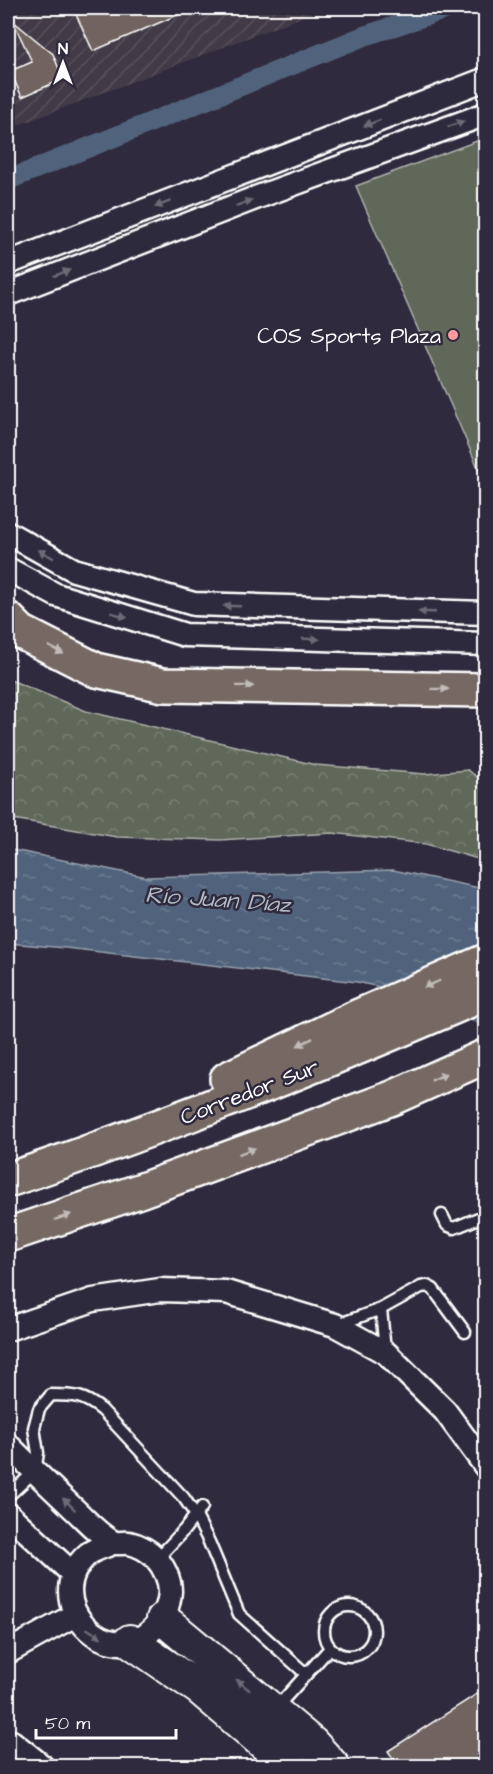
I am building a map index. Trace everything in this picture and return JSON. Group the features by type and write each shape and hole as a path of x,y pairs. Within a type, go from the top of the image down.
{"highway":[{"path":"8,619 21,632 96,670 163,685 486,690"},
{"path":"362,1031 486,961"},
{"name":"Corredor Sur","path":"8,1180 236,1097 362,1031 486,993"},
{"path":"8,1235 142,1190 392,1098 486,1056"}],"street":[{"path":"388,150 404,130 423,113 476,83"},
{"path":"8,263 476,83"},
{"path":"8,294 486,114"},
{"path":"296,152 345,144 364,144 388,150"},
{"path":"8,533 74,570 194,604 486,614"},
{"path":"8,569 56,595 185,635 486,644"},
{"path":"8,1329 93,1300 160,1290 226,1292 335,1325 386,1353 445,1411 486,1467"},
{"path":"8,1445 95,1529 113,1543"},
{"path":"8,1514 73,1574"},
{"path":"113,1543 129,1543 145,1549 157,1559 166,1572 170,1588 169,1604 163,1618 148,1633 130,1641 108,1641 89,1632 75,1616 69,1595 73,1574 89,1553 113,1543"},
{"path":"8,1652 75,1616"},
{"path":"163,1618 312,1743 333,1767"},
{"path":"130,1641 200,1689 290,1767"},
{"path":"12,1742 42,1767"}],"lane":[{"path":"442,1215 447,1225 454,1228 486,1215"},
{"path":"335,1325 381,1310 421,1287 427,1286 433,1289 465,1332"},
{"path":"381,1310 386,1353"},
{"path":"8,1496 35,1471 38,1453 33,1428 39,1409 51,1395 76,1395 90,1400 198,1510 238,1614 306,1674"},
{"path":"157,1559 184,1530 198,1510"},
{"path":"351,1605 369,1614 374,1623 375,1633 373,1642 367,1650 348,1657 330,1648 325,1640 324,1630 326,1620 332,1612 351,1605"},
{"path":"274,1711 330,1648"}],"shaded area":[{"path":"8,8 326,8 8,129"}],"green space":[{"name":"COS Sports Plaza","path":"486,138 485,484 356,186"},
{"path":"8,679 86,711 316,765 425,774 468,770 485,783 485,861 426,844 332,833 220,840 117,837 8,818"}],"water":[{"name":"Río Juan Díaz","path":"8,849 147,877 393,870 485,889 485,1027 437,1000 357,982 8,943"}],"building":[{"path":"73,8 194,8 93,51"},
{"path":"13,21 53,54 63,79 22,97 10,71 32,62"},
{"path":"486,1688 486,1767 399,1767 388,1751"}],"waterway":[{"path":"8,180 364,36 450,8"}],"place":[{"name":"COS Sports Plaza","path":"453,335"}]}
